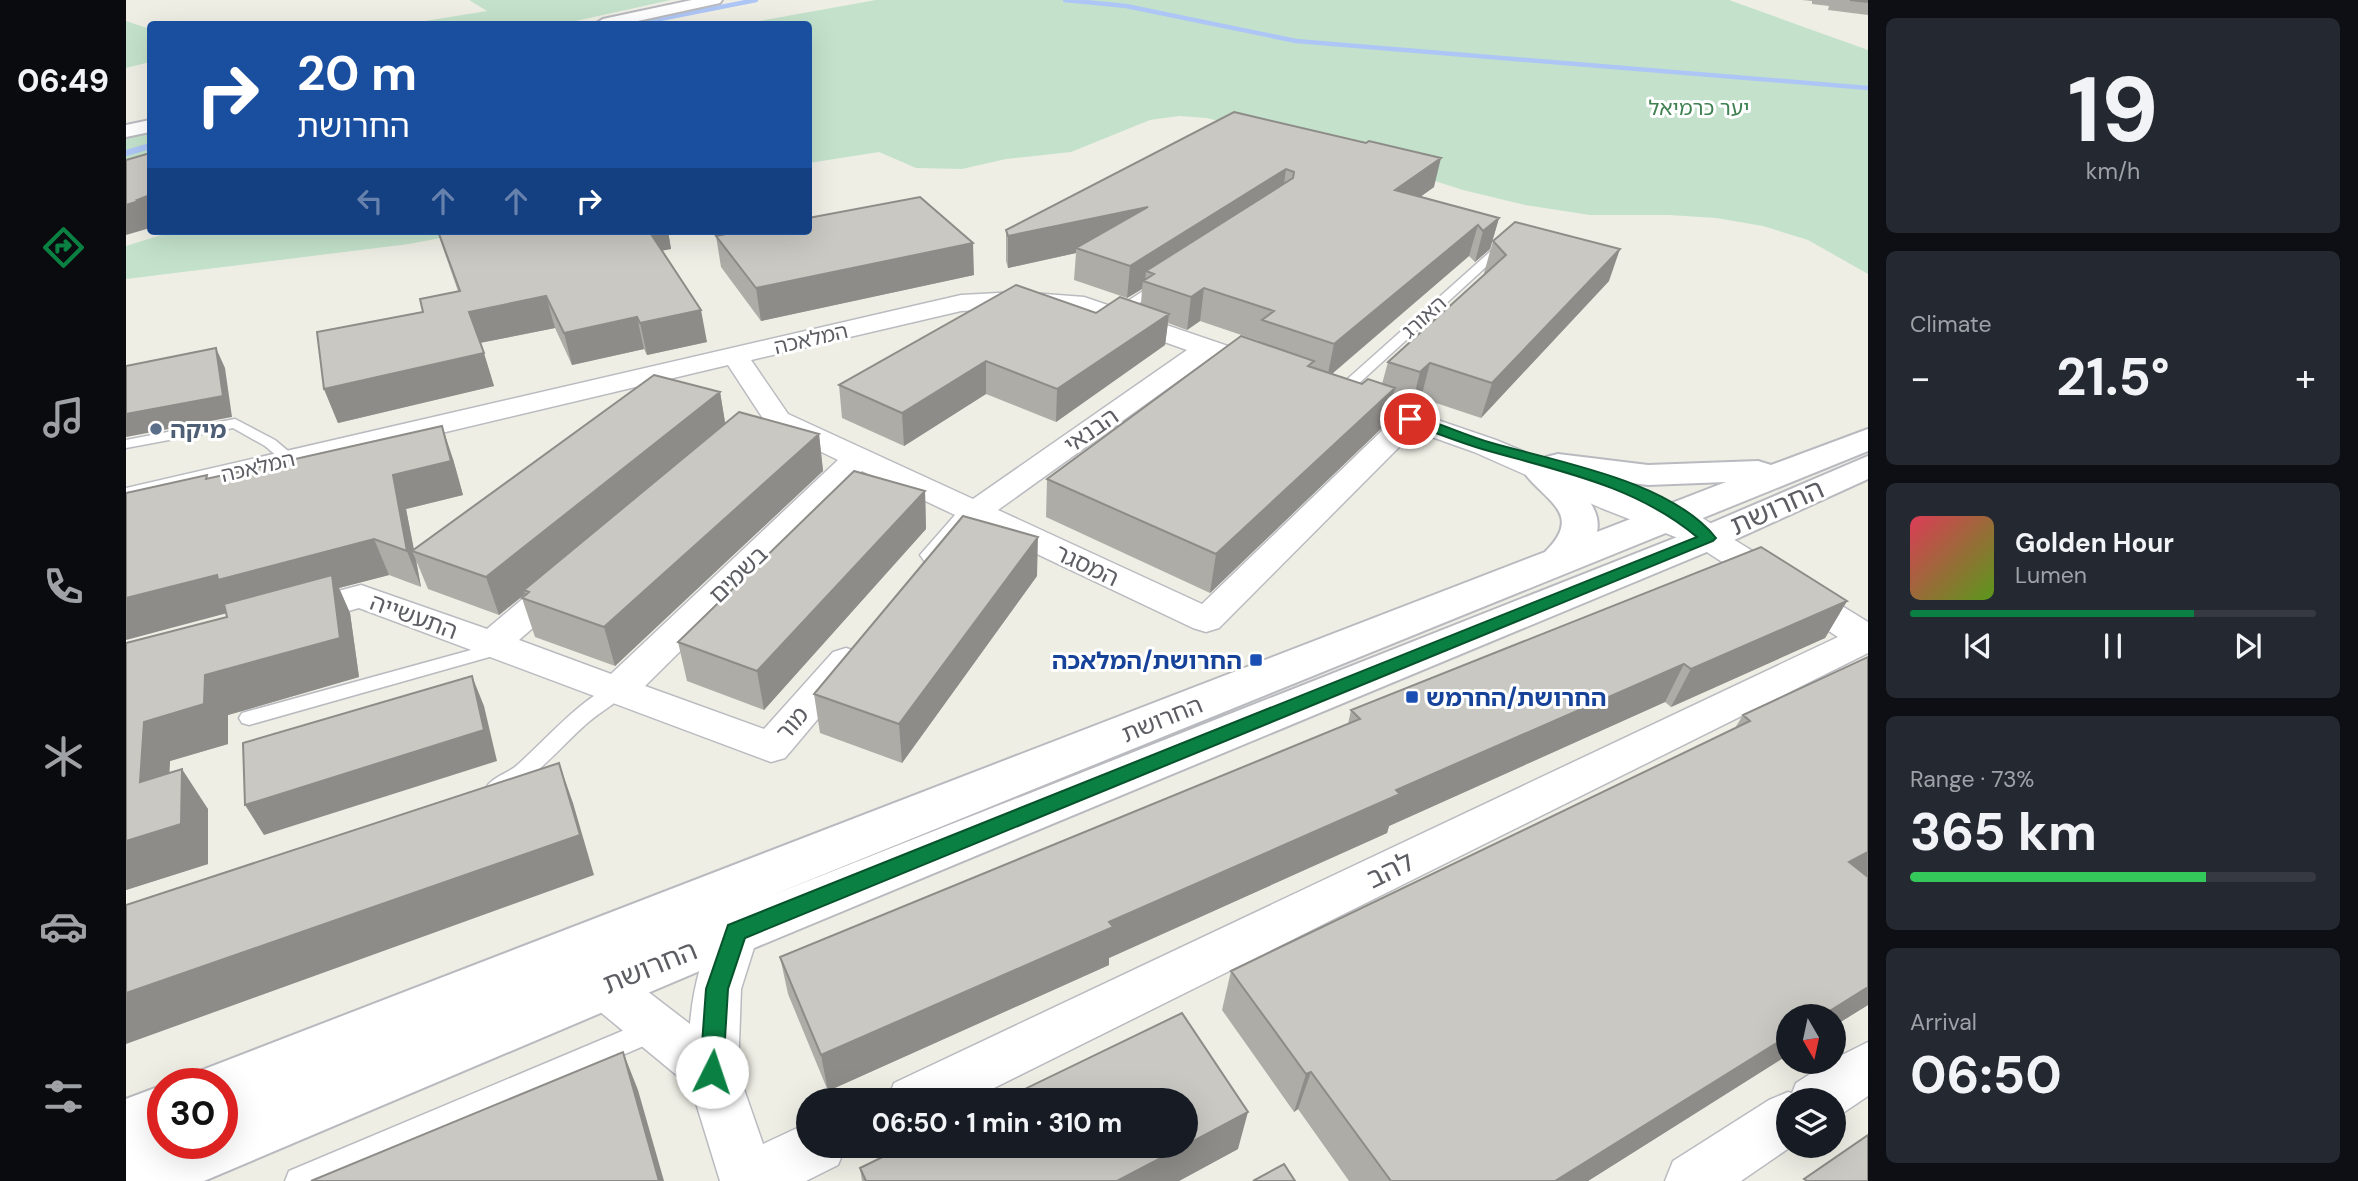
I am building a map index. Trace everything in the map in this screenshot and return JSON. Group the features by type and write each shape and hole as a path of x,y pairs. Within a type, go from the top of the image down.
{"street":[{"path":"617,21 714,0"},
{"path":"126,131 147,127"},
{"name":"המלאכה","path":"126,498 961,303 991,300 1065,301 1286,376"},
{"name":"הבנאי","path":"975,512 1207,348"},
{"name":"המסגר","path":"736,357 764,425 858,458 1206,620 1410,419"},
{"path":"1313,385 1549,467 1682,524 1868,639"},
{"name":"החרושת","path":"131,1181 736,932 1682,524 1798,467 1868,439"},
{"name":"בשמים","path":"617,691 858,458"},
{"path":"1549,467 1648,475 1737,473 1798,467"},
{"path":"1549,467 1582,523 1581,534 1572,548 1556,563"},
{"name":"החרושת","path":"238,1084 1556,563 1868,467"},
{"path":"913,584 975,512"},
{"path":"496,646 584,566"},
{"name":"התעשייה","path":"270,621 361,596 617,691"},
{"name":"מור","path":"617,691 771,747 868,635"},
{"name":"להב","path":"940,1088 1868,639"},
{"path":"736,932 717,989 712,1072 748,1181 796,1157"},
{"path":"604,986 712,1072"},
{"path":"1835,1088 1868,1066"},
{"path":"126,1128 147,1120"},
{"path":"1693,1181 1776,1126"}],"lane":[{"name":"האורג","path":"1339,394 1510,240"},
{"path":"1112,315 1178,272"},
{"path":"126,444 235,423 270,443 289,459"},
{"path":"249,718 496,646"},
{"path":"477,796 520,774 579,719 617,691"},
{"path":"299,1181 659,1028"}],"green space":[{"path":"469,0 671,0 576,21 425,21 487,11"},
{"name":"יער כרמיאל","path":"876,0 1729,0 1868,50 1868,274 1808,240 1763,226 1716,218 1669,215 1590,215 1525,205 1207,118 1179,116 1150,120 1071,152 1006,159 962,169 916,168 879,152 812,163 812,21 760,21"},
{"path":"126,21 147,28 147,63 126,68"},
{"path":"147,120 147,155 126,160 126,124"},
{"path":"161,235 455,235 409,244 126,279 126,246"}],"building":[{"path":"1234,112 1441,158 1395,190 1499,218 1483,231 1478,225 1334,344 1262,320 1274,311 1204,288 1191,297 1143,281 1154,274 1146,271 1293,178 1294,172 1286,169 1130,266 1076,248 1148,207 1008,236 1006,230"},
{"path":"147,154 147,196 126,205 126,160"},
{"path":"920,197 973,243 756,288 716,236 812,235 812,217"},
{"path":"1515,222 1620,249 1492,383 1430,363 1420,372 1388,362 1506,255 1493,241"},
{"path":"439,235 652,235 701,310 640,323 637,317 564,333 546,296 469,312 484,353 324,389 317,332 423,312 420,299 460,291"},
{"path":"1016,285 1096,313 1120,297 1169,314 1057,389 986,361 902,413 839,385"},
{"path":"1241,336 1314,361 1308,366 1362,384 1368,379 1395,388 1216,554 1047,479"},
{"path":"216,348 223,396 126,414 126,366"},
{"path":"654,375 720,392 486,577 412,551"},
{"path":"739,412 819,434 604,627 522,598 529,592 524,590"},
{"path":"442,426 451,461 393,475 407,551 374,539 218,580 217,575 126,598 126,493 207,475 206,479"},
{"path":"854,471 925,491 757,671 678,642"},
{"path":"963,516 1038,537 899,724 814,694"},
{"path":"1761,547 1847,601 1691,669 1684,664 1396,790 1400,794 1109,922 1113,927 821,1055 780,957 1360,719 1351,710"},
{"path":"332,575 340,638 205,675 204,704 144,722 140,782 182,769 181,824 126,841 126,643 227,617 224,604"},
{"path":"1868,657 1868,852 1849,862 1868,877 1868,987 1841,1004 1776,1004 1776,1043 1555,1181 1391,1181 1311,1072 1306,1074 1231,971 1750,721 1743,715"},
{"path":"472,676 484,730 245,805 243,743"},
{"path":"559,763 580,835 126,993 126,905"},
{"path":"1182,1013 1248,1112 1198,1139 1198,1088 1027,1088"},
{"path":"623,1052 659,1181 311,1181"},
{"path":"1868,1135 1868,1181 1804,1179 1835,1158 1846,1158 1846,1150"},
{"path":"880,1158 1161,1158 1117,1181 866,1181 860,1168"},
{"path":"1284,1164 1295,1181 1253,1181"}],"waterway":[{"path":"650,21 756,0"},
{"path":"1065,0 1126,6 1296,41 1868,88"},
{"path":"126,153 147,147"}],"place":[{"name":"מיקה","path":"156,429"},
{"name":"החרושת/המלאכה","path":"1256,660"},
{"name":"החרושת/החרמש","path":"1412,697"}],"route":[{"path":"712,1072 717,989 736,932 1708,538 1679,514 1641,493 1558,464 1485,446 1410,419"}]}
